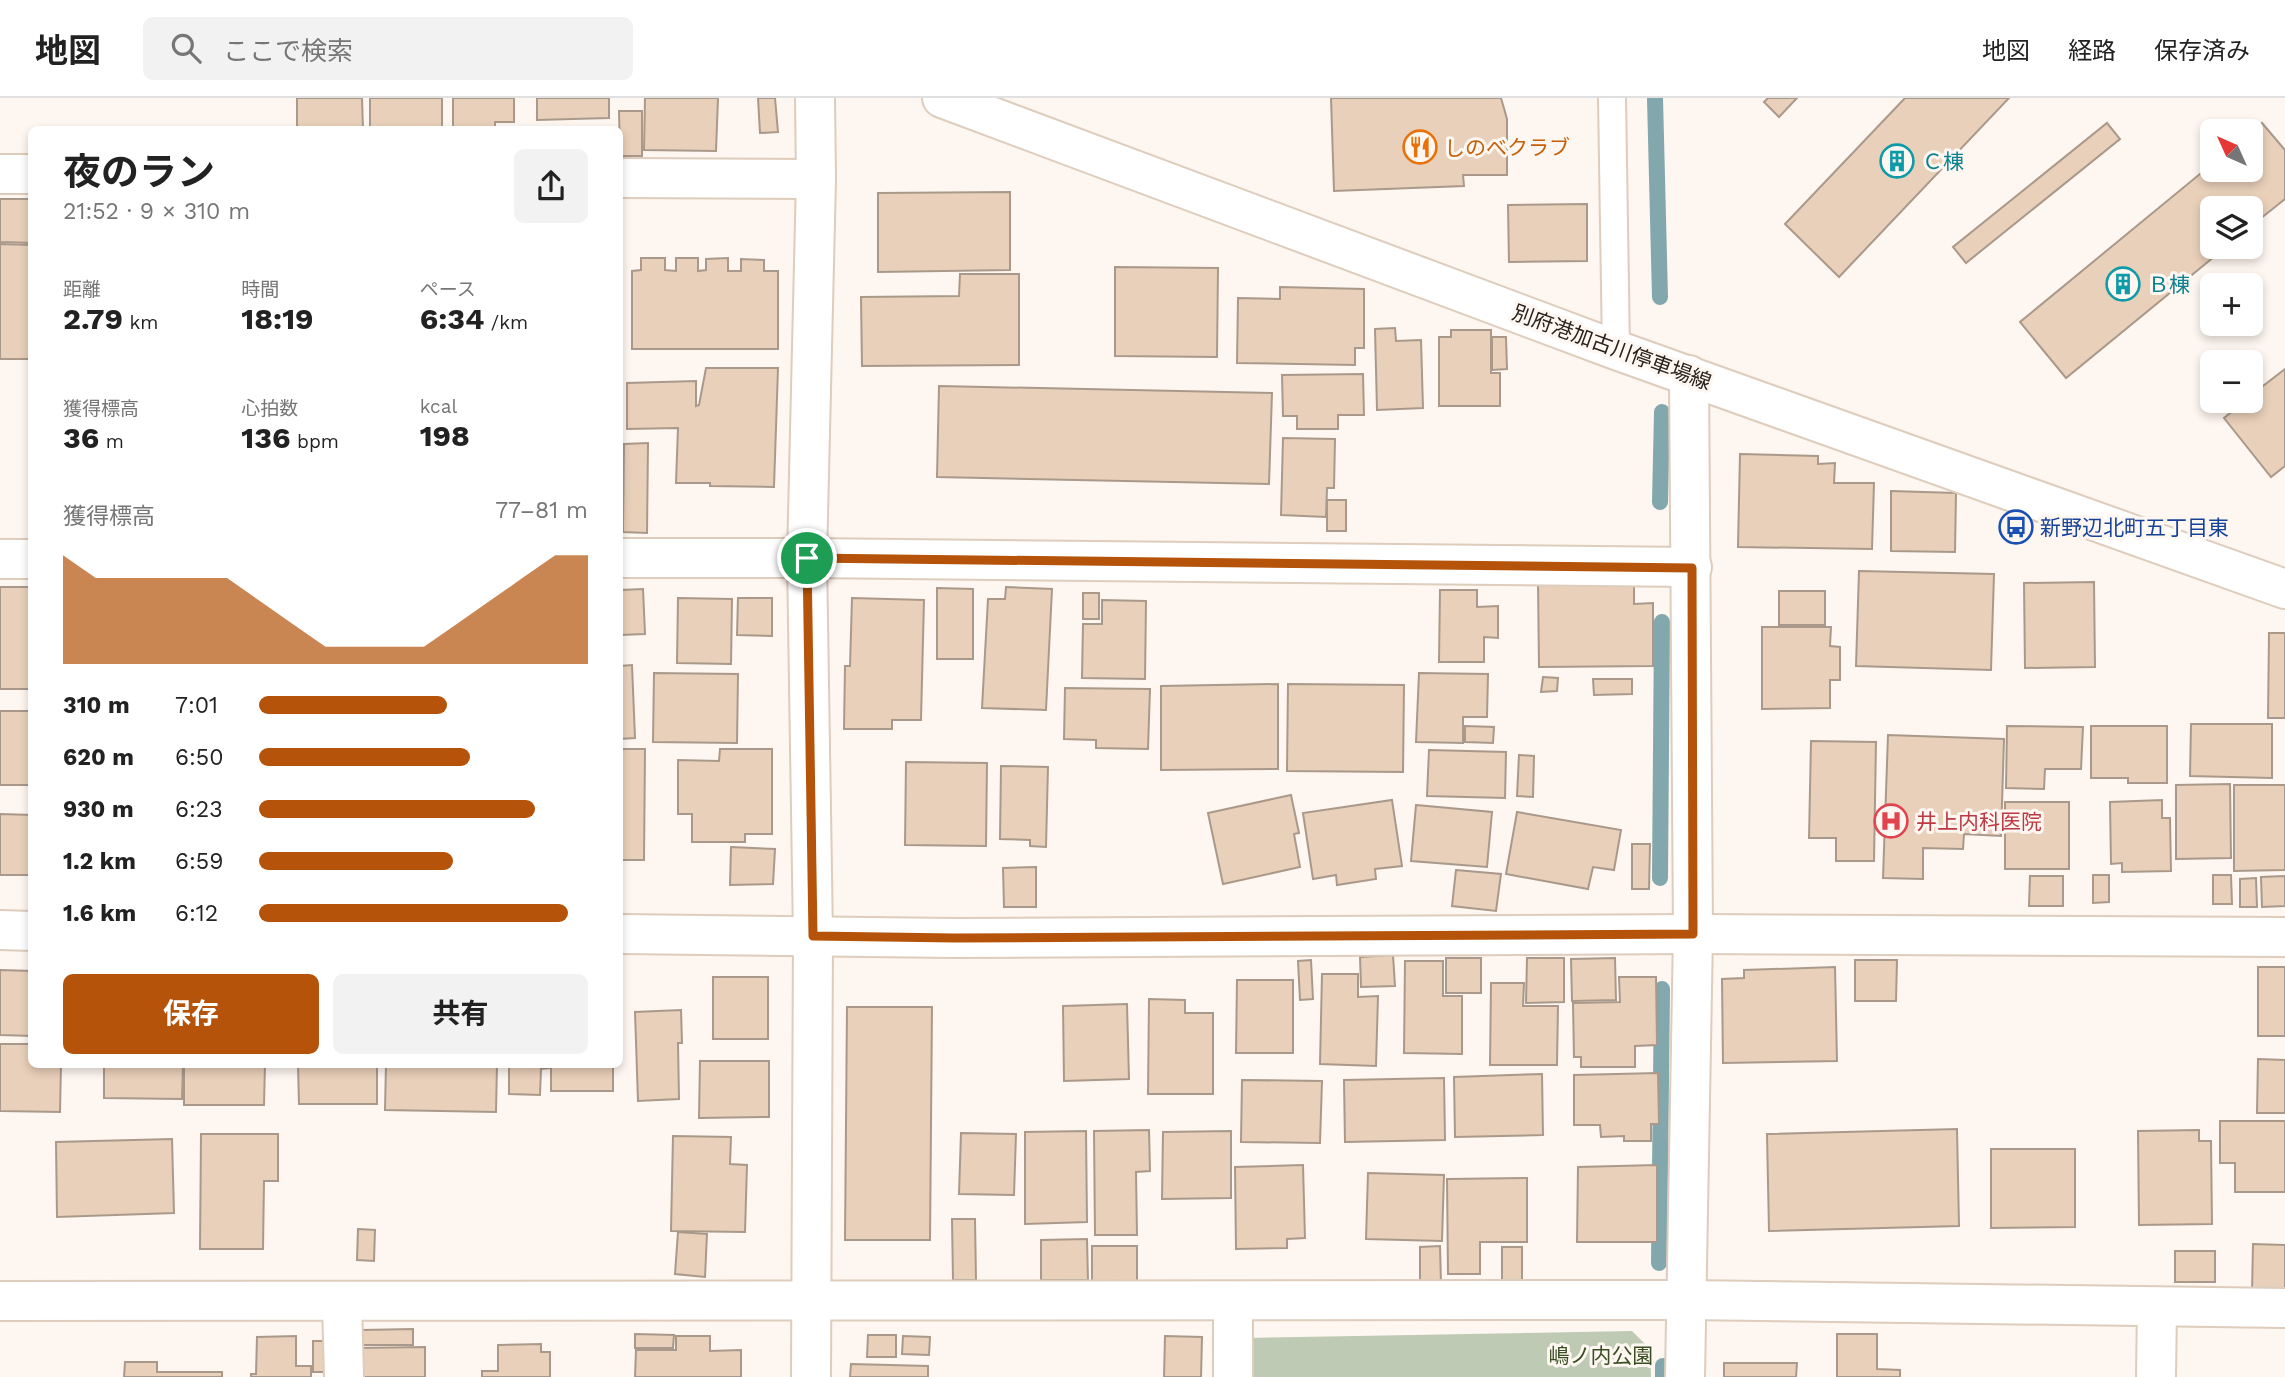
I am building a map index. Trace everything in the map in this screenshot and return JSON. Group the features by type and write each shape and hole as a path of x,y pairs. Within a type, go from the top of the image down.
{"street":[{"path":"811,1377 813,936 807,558 816,179 815,98"},
{"name":"別府港加古川停車場線","path":"942,98 1616,350 2285,589"},
{"path":"0,174 28,174"},
{"path":"623,178 816,179"},
{"path":"1685,1377 1693,934 1689,375"},
{"path":"623,558 1692,568"},
{"path":"0,559 28,559"},
{"path":"0,930 28,930"},
{"path":"623,934 983,938 1693,934 2285,937"},
{"path":"0,1301 1686,1300 2285,1308"},
{"path":"1233,1301 1233,1377"},
{"path":"342,1302 344,1377"},
{"path":"2156,1377 2157,1307"}],"lane":[{"path":"1612,98 1616,350"}],"green space":[{"name":"嶋ノ内公園","path":"1632,1331 1650,1349 1651,1377 1248,1377 1247,1338"}],"building":[{"path":"297,98 362,98 363,126 297,126"},
{"path":"370,98 442,98 442,126 370,126"},
{"path":"453,98 514,98 514,122 495,122 495,126 453,126"},
{"path":"537,98 609,98 609,118 537,120"},
{"path":"645,98 718,98 716,151 644,150"},
{"path":"758,98 775,98 778,132 760,133"},
{"name":"しのべクラブ","path":"1331,98 1501,98 1507,119 1507,175 1463,175 1464,186 1334,191"},
{"path":"1768,98 1797,98 1779,117 1764,102"},
{"name":"Ｃ棟","path":"1905,98 2009,98 1839,277 1785,224"},
{"path":"619,111 642,111 642,156 623,156 623,126 619,126"},
{"path":"2107,123 2120,139 1966,263 1953,247"},
{"name":"Ｂ棟","path":"2263,124 2285,150 2285,199 2263,217 2263,196 2200,196 2200,259 2211,259 2066,378 2020,322 2200,174 2200,182 2263,182"},
{"path":"1010,192 1010,270 878,272 878,193"},
{"path":"0,199 28,199 28,243 0,242"},
{"path":"1587,204 1587,261 1509,262 1508,205"},
{"path":"0,244 28,245 28,359 0,359"},
{"path":"641,258 665,258 665,270 676,271 676,258 698,258 698,271 706,270 706,259 728,258 728,271 741,271 741,259 764,260 764,271 778,271 778,349 632,349 632,271 641,270"},
{"path":"1115,267 1218,268 1217,357 1115,356"},
{"path":"960,274 1019,274 1019,365 862,366 861,297 959,296"},
{"path":"1280,287 1364,289 1364,348 1355,348 1355,365 1237,363 1238,298 1280,299"},
{"path":"1395,328 1396,341 1421,340 1423,408 1377,410 1375,329"},
{"path":"1451,330 1491,330 1491,373 1500,373 1500,406 1439,406 1439,337 1451,337"},
{"path":"1492,337 1506,337 1507,369 1492,370"},
{"path":"706,368 778,368 774,487 676,483 678,428 627,429 627,383 696,381 696,406 699,405"},
{"path":"2285,369 2285,466 2271,477 2224,418 2230,413 2263,413 2263,386"},
{"path":"1363,374 1364,415 1338,415 1338,429 1297,429 1297,416 1283,416 1282,375"},
{"path":"939,386 1272,393 1269,484 937,477"},
{"path":"1283,438 1335,439 1334,488 1327,488 1326,517 1281,515"},
{"path":"648,443 647,533 623,532 624,444"},
{"path":"1740,454 1818,456 1818,464 1835,463 1834,483 1874,483 1872,549 1738,547"},
{"path":"1891,491 1956,493 1955,552 1891,551"},
{"path":"1327,500 1346,500 1346,531 1327,531"},
{"path":"1859,571 1994,574 1991,670 1856,666"},
{"path":"1634,581 1634,604 1653,603 1653,666 1539,667 1538,582"},
{"path":"2094,582 2095,667 2025,668 2024,583"},
{"path":"0,587 28,587 28,689 0,689"},
{"path":"1006,587 1052,589 1046,710 982,708 988,599 1005,599"},
{"path":"937,588 973,589 973,659 937,659"},
{"path":"643,589 645,634 623,635 623,590"},
{"path":"1440,590 1477,590 1477,607 1498,606 1498,638 1484,637 1484,662 1439,662"},
{"path":"1779,591 1825,591 1825,625 1779,625"},
{"path":"1083,593 1099,593 1099,619 1083,619"},
{"path":"678,598 732,599 731,664 677,663"},
{"path":"738,598 772,598 772,636 737,635"},
{"path":"852,598 924,600 921,720 892,720 892,729 844,729 845,666 850,666"},
{"path":"1102,600 1146,601 1145,679 1082,678 1083,624 1102,624"},
{"path":"1762,627 1831,627 1830,646 1840,647 1840,680 1830,680 1830,708 1762,709"},
{"path":"2269,633 2285,633 2285,718 2268,718"},
{"path":"632,665 635,738 623,739 623,666"},
{"path":"654,673 738,674 737,743 653,742"},
{"path":"1419,673 1488,674 1487,717 1463,717 1463,743 1416,742"},
{"path":"1543,677 1558,678 1557,691 1541,692"},
{"path":"1593,679 1632,679 1632,694 1594,695"},
{"path":"1278,684 1278,769 1161,770 1161,686"},
{"path":"1288,684 1404,685 1403,772 1287,771"},
{"path":"1065,688 1150,689 1148,749 1096,748 1096,740 1064,739"},
{"path":"0,711 28,711 28,785 0,785"},
{"path":"2191,724 2272,724 2272,778 2190,776"},
{"path":"1465,726 1494,727 1493,743 1465,742"},
{"path":"2007,726 2083,727 2081,769 2045,769 2044,789 2006,788"},
{"path":"2091,726 2167,726 2167,783 2128,783 2128,778 2091,778"},
{"path":"1888,735 2004,739 2001,836 1964,834 1963,849 1923,848 1923,879 1883,878"},
{"path":"1811,741 1876,742 1874,861 1836,861 1836,838 1809,838"},
{"path":"623,749 645,749 644,860 623,860"},
{"path":"720,749 772,749 772,834 745,834 745,842 692,842 692,814 678,814 678,760 719,761"},
{"path":"1429,750 1506,752 1505,798 1427,796"},
{"path":"1519,755 1534,756 1533,797 1517,796"},
{"path":"906,762 987,763 986,846 905,845"},
{"path":"1001,766 1048,767 1046,847 1030,846 1030,840 1000,839"},
{"path":"2230,784 2231,858 2176,859 2176,785"},
{"path":"2234,785 2285,785 2285,870 2234,871"},
{"path":"1291,795 1299,833 1294,834 1300,867 1223,884 1208,813"},
{"path":"1392,800 1402,866 1375,869 1376,879 1337,885 1336,875 1313,879 1303,813"},
{"path":"2162,800 2162,818 2170,818 2171,871 2122,872 2122,863 2111,864 2110,802"},
{"path":"2005,802 2069,802 2069,869 2005,869"},
{"path":"1416,805 1492,812 1487,867 1411,861"},
{"path":"1517,812 1621,830 1614,870 1593,867 1588,889 1506,874"},
{"path":"0,814 28,815 28,875 0,875"},
{"path":"1632,844 1650,844 1649,889 1632,889"},
{"path":"731,847 775,849 773,884 730,885"},
{"path":"1036,867 1036,907 1004,907 1003,868"},
{"path":"1456,870 1501,874 1496,911 1452,906"},
{"path":"2093,875 2109,875 2109,902 2093,903"},
{"path":"2213,875 2231,875 2232,904 2213,904"},
{"path":"2030,876 2063,876 2063,906 2029,906"},
{"path":"2285,876 2285,906 2262,907 2261,877"},
{"path":"2256,878 2257,907 2240,907 2240,879"},
{"path":"1393,955 1395,986 1361,987 1360,957"},
{"path":"1446,958 1481,958 1481,993 1446,993"},
{"path":"1527,958 1564,958 1564,1002 1526,1003"},
{"path":"1615,958 1616,1000 1572,1001 1571,959"},
{"path":"1311,960 1313,999 1300,1000 1298,961"},
{"path":"1855,960 1897,960 1896,1001 1855,1001"},
{"path":"1405,961 1443,961 1443,996 1462,996 1462,1054 1404,1053"},
{"path":"1835,967 1837,1061 1723,1063 1722,979 1744,978 1744,970"},
{"path":"2258,967 2285,967 2285,1036 2258,1036"},
{"path":"0,970 28,971 28,1036 0,1035"},
{"path":"1322,974 1358,974 1358,997 1378,996 1376,1066 1320,1064"},
{"path":"713,977 768,977 768,1039 713,1039"},
{"path":"1619,977 1656,977 1657,1045 1635,1046 1635,1067 1581,1067 1581,1057 1574,1057 1573,1003 1620,1002"},
{"path":"1237,980 1293,980 1293,1053 1236,1053"},
{"path":"1491,983 1524,983 1523,1006 1558,1006 1557,1065 1490,1065"},
{"path":"1149,999 1185,1000 1185,1013 1213,1013 1213,1094 1148,1094"},
{"path":"1127,1004 1129,1079 1064,1081 1063,1006"},
{"path":"847,1007 932,1007 930,1240 845,1240"},
{"path":"681,1010 682,1043 678,1043 679,1099 638,1101 635,1012"},
{"path":"0,1044 28,1044 28,1068 61,1068 60,1112 0,1111"},
{"path":"2258,1059 2285,1060 2285,1113 2257,1113"},
{"path":"700,1061 769,1061 769,1117 699,1118"},
{"path":"104,1068 183,1068 182,1099 104,1098"},
{"path":"184,1068 265,1068 264,1105 184,1105"},
{"path":"298,1068 377,1068 377,1104 299,1104"},
{"path":"386,1068 497,1068 496,1112 385,1110"},
{"path":"509,1068 549,1068 541,1069 540,1095 509,1094"},
{"path":"551,1068 613,1068 613,1091 551,1091"},
{"path":"1658,1073 1659,1124 1651,1124 1651,1141 1624,1141 1624,1136 1601,1137 1600,1125 1574,1125 1574,1075"},
{"path":"1542,1074 1543,1135 1455,1137 1454,1077"},
{"path":"1444,1078 1445,1140 1345,1142 1344,1080"},
{"path":"1242,1080 1322,1081 1320,1143 1241,1142"},
{"path":"2220,1121 2285,1121 2285,1192 2235,1192 2235,1163 2220,1163"},
{"path":"1957,1129 1959,1226 1769,1231 1767,1134"},
{"path":"1149,1130 1150,1171 1136,1172 1137,1235 1095,1235 1094,1131"},
{"path":"2199,1130 2199,1141 2211,1141 2212,1224 2139,1225 2138,1131"},
{"path":"1086,1131 1087,1222 1025,1224 1025,1132"},
{"path":"1231,1131 1231,1198 1162,1199 1163,1132"},
{"path":"961,1133 1016,1134 1014,1195 959,1194"},
{"path":"201,1134 278,1134 278,1181 264,1181 263,1249 200,1249"},
{"path":"673,1136 731,1137 730,1164 747,1165 745,1232 671,1231"},
{"path":"172,1139 174,1213 57,1217 56,1142"},
{"path":"1991,1149 2075,1149 2075,1227 1991,1228"},
{"path":"1303,1165 1305,1238 1287,1239 1287,1248 1236,1249 1235,1167"},
{"path":"1657,1165 1657,1242 1577,1242 1578,1167"},
{"path":"1368,1173 1444,1175 1442,1241 1366,1239"},
{"path":"1527,1178 1527,1242 1480,1242 1480,1274 1448,1274 1447,1179"},
{"path":"952,1219 975,1219 976,1280 953,1280"},
{"path":"358,1229 375,1230 374,1261 357,1260"},
{"path":"678,1232 707,1234 705,1277 675,1274"},
{"path":"1087,1239 1088,1280 1041,1280 1041,1240"},
{"path":"2253,1244 2285,1245 2285,1292 2252,1292"},
{"path":"1092,1246 1137,1246 1137,1282 1092,1282"},
{"path":"1440,1246 1441,1284 1420,1285 1420,1247"},
{"path":"1502,1247 1522,1247 1522,1285 1502,1285"},
{"path":"2175,1251 2215,1251 2215,1282 2175,1282"},
{"path":"413,1329 413,1345 361,1345 362,1330"},
{"path":"635,1334 674,1335 673,1348 635,1348"},
{"path":"1837,1334 1877,1334 1877,1369 1900,1370 1900,1377 1837,1377"},
{"path":"868,1335 896,1335 896,1357 867,1357"},
{"path":"296,1336 296,1366 311,1366 311,1377 251,1377 251,1374 256,1374 257,1337"},
{"path":"676,1336 710,1336 710,1351 741,1350 741,1377 635,1377 636,1350 676,1350"},
{"path":"903,1336 930,1337 929,1355 902,1354"},
{"path":"1165,1336 1202,1337 1201,1377 1164,1377"},
{"path":"313,1341 334,1341 333,1372 313,1372"},
{"path":"541,1344 541,1352 550,1352 550,1377 482,1377 482,1371 498,1371 498,1345"},
{"path":"425,1347 425,1377 354,1377 354,1348"},
{"path":"125,1362 157,1362 157,1372 222,1372 222,1377 124,1377"},
{"path":"1724,1363 1797,1363 1796,1377 1724,1377"},
{"path":"851,1364 928,1366 928,1377 850,1377"}],"waterway":[{"path":"1655,98 1660,297"},
{"path":"1660,502 1662,412"},
{"path":"1660,878 1662,622"},
{"path":"1659,1263 1662,989"},
{"path":"1663,1366 1663,1377"}],"place":[{"name":"しのべクラブ","path":"1420,147"},
{"name":"Ｃ棟","path":"1897,161"},
{"name":"Ｂ棟","path":"2123,284"},
{"name":"新野辺北町五丁目東","path":"2016,527"},
{"name":"井上内科医院","path":"1891,821"}],"route":[{"path":"807,558 1692,568 1693,934 955,938 813,936 807,558"}]}
